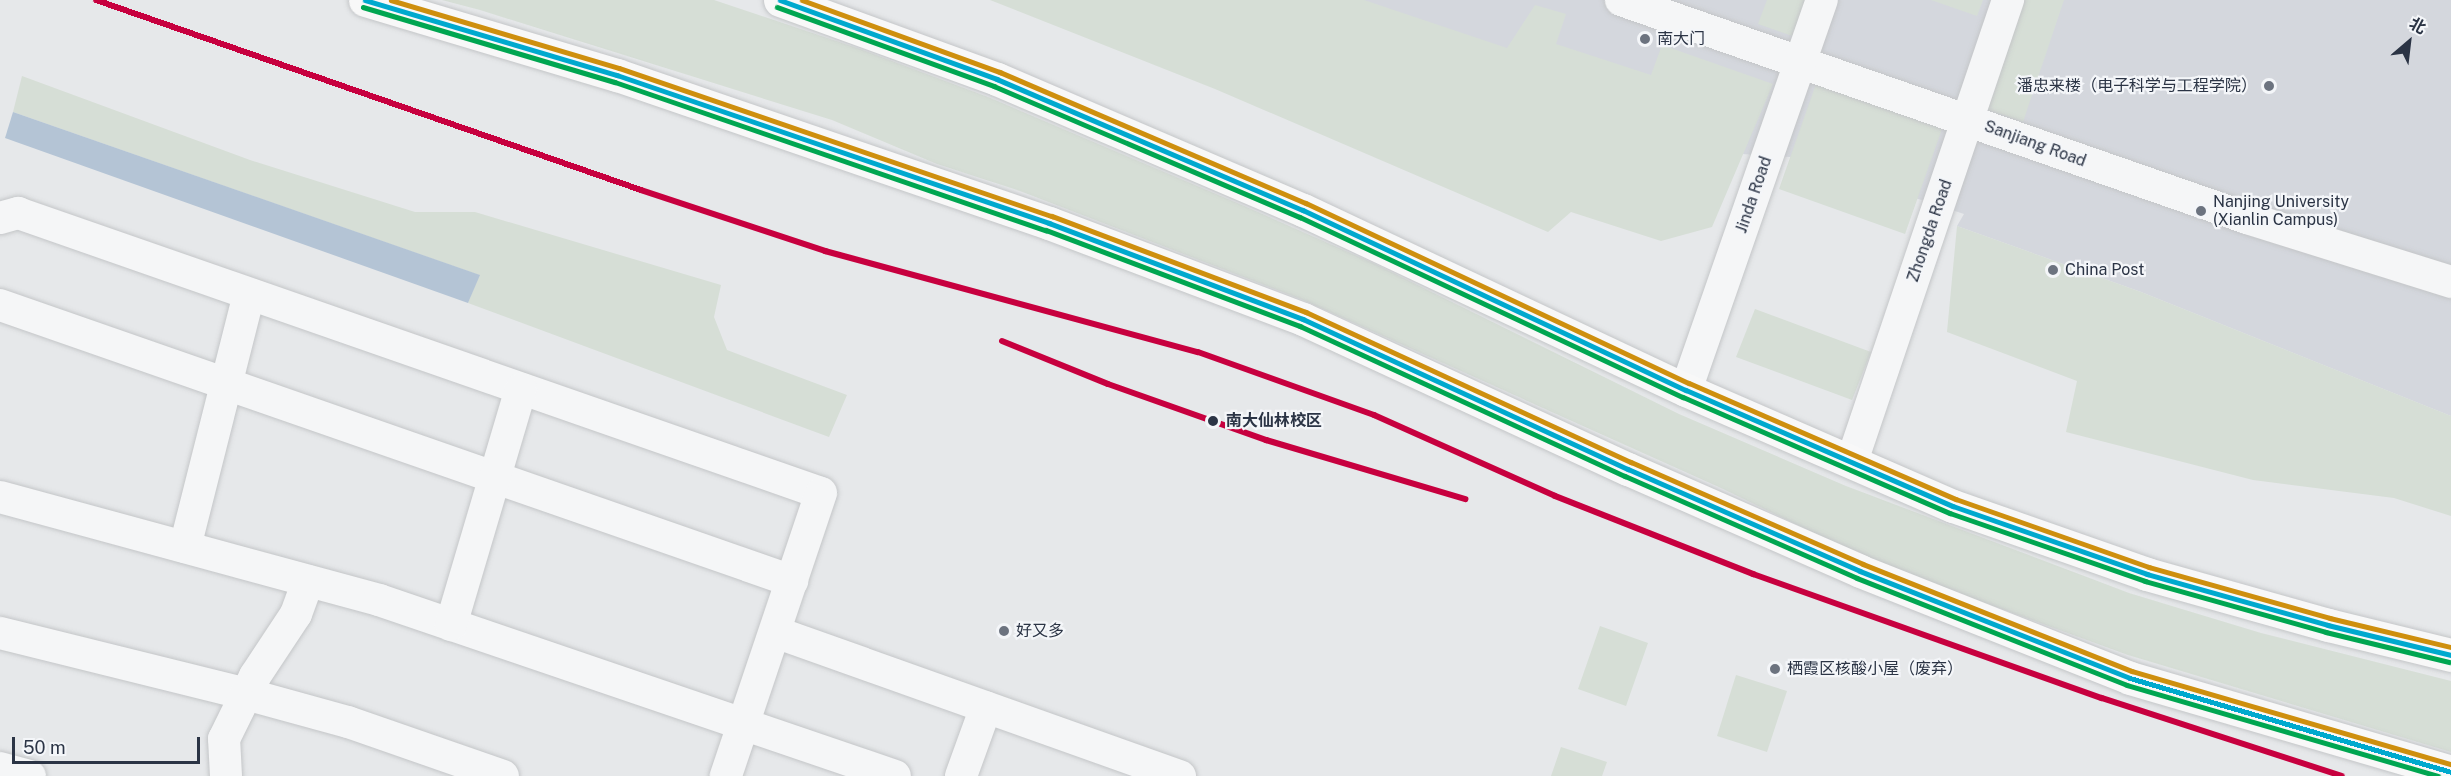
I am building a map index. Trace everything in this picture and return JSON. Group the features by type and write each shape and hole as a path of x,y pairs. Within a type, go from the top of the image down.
{"main road":[{"path":"365,0 617,75 1049,224 1303,319 1628,470 1849,566 2130,678 2451,772"},
{"path":"780,0 997,79 1303,210 1686,390 1953,506 2147,574 2328,625 2451,655"}],"street":[{"name":"Sanjiang Road","path":"1622,0 2247,218 2451,282"},
{"name":"Jinda Road","path":"1686,390 1822,0"},
{"name":"Zhongda Road","path":"1852,461 2008,0"},
{"path":"0,218 18,213 821,493 726,776"},
{"path":"185,547 249,294"},
{"path":"0,305 792,581"},
{"path":"451,625 521,389"},
{"path":"0,497 379,600 895,776"},
{"path":"226,776 224,739 246,694 296,614 308,581"},
{"path":"776,632 1180,776"},
{"path":"0,633 246,694 348,722 503,776"},
{"path":"962,776 986,707"},
{"path":"0,768 30,776"}],"shaded area":[{"path":"442,0 714,0 860,49 988,97 1373,263 1679,414 1846,486 2129,593 2261,633 2451,681 2451,752 2128,655 1876,563 1721,488 1303,300 1020,191 937,164 832,120"},
{"path":"990,0 1364,0 1507,48 1535,5 1566,14 1556,44 1651,75 1662,45 1773,84 1712,227 1661,241 1571,212 1548,232 1215,89"},
{"name":"Nanjing University (Xianlin Campus)","path":"1310,0 2451,0 2451,416 2141,292 1957,226 1964,214 1790,157 1742,154"},
{"path":"1767,0 1808,0 1795,37 1758,24"},
{"path":"1931,0 1983,0 1977,16"},
{"path":"2018,0 2064,0 2023,122 1982,108"},
{"path":"22,76 250,160 415,212 475,212 721,285 714,317 727,350 847,395 829,437 468,303 479,275 13,112"},
{"path":"1817,81 1943,126 1905,234 1779,189"},
{"path":"1957,226 2141,292 2451,416 2451,516 2394,498 2253,480 2066,432 2077,381 1947,332"},
{"path":"1755,309 1871,352 1852,400 1736,357"},
{"path":"1600,626 1648,643 1626,706 1578,689"},
{"path":"1736,675 1787,691 1767,752 1717,736"},
{"path":"1561,747 1607,762 1602,776 1551,776"}],"water":[{"path":"13,112 480,275 468,303 5,138"}],"transit line":[{"path":"96,0 641,190 825,251 1198,352 1374,415 1555,496 1753,574 2102,698 2342,776"},
{"path":"365,0 617,75 1049,223 1303,319 1628,469 1860,571 2130,678 2451,772"},
{"path":"391,0 619,68 1052,216 1306,312 1631,462 1863,564 2132,671 2451,764"},
{"path":"780,0 997,79 1303,210 1686,390 1953,506 2147,574 2328,625 2451,655"},
{"path":"802,0 1000,72 1306,203 1689,383 1956,499 2149,567 2330,618 2451,647"},
{"path":"363,7 615,82 1046,230 1300,326 1625,476 1857,578 2127,685 2438,776"},
{"path":"777,7 994,86 1300,217 1683,397 1950,513 2145,581 2326,632 2449,662"},
{"path":"1002,341 1108,384 1266,440 1465,499"}],"place":[{"name":"南大门","path":"1645,39"},
{"name":"潘忠来楼（电子科学与工程学院）","path":"2269,86"},
{"name":"Nanjing University (Xianlin Campus)","path":"2201,211"},
{"name":"China Post","path":"2053,270"},
{"name":"南大仙林校区","path":"1213,421"},
{"name":"好又多","path":"1004,631"},
{"name":"栖霞区核酸小屋（废弃）","path":"1775,669"}]}
